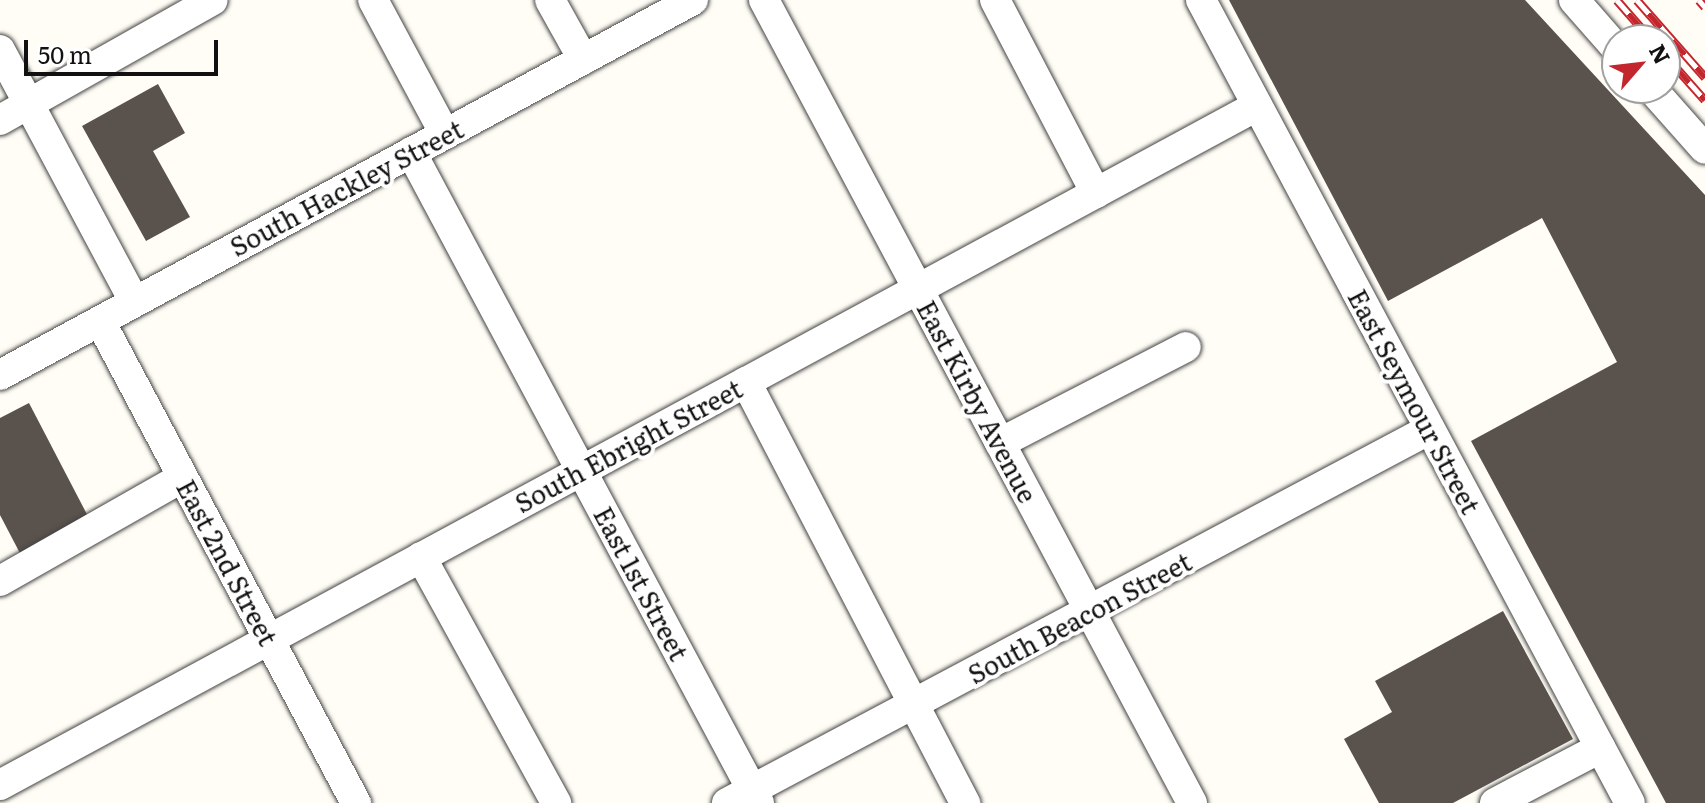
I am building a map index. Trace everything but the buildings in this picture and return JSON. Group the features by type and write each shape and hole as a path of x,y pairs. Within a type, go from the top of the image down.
{"street":[{"path":"0,120 213,0"},
{"path":"373,0 445,134"},
{"path":"550,0 583,59"},
{"name":"South Hackley Street","path":"0,375 693,0"},
{"name":"East Kirby Avenue","path":"764,0 1192,803"},
{"path":"995,0 1096,193"},
{"name":"East Seymour Street","path":"1201,0 1630,803"},
{"path":"1574,0 1601,31"},
{"path":"0,50 134,301"},
{"path":"1665,104 1705,149"},
{"name":"South Ebright Street","path":"0,785 1257,106"},
{"name":"East 1st Street","path":"411,152 581,471 746,799"},
{"name":"East 2nd Street","path":"100,321 353,802"},
{"path":"1000,443 1186,347"},
{"path":"746,382 965,803"},
{"name":"South Beacon Street","path":"746,799 912,705 1430,429"},
{"path":"0,581 183,477"},
{"path":"421,557 556,803"},
{"path":"1495,803 1600,748"}],"railway":[{"path":"1617,0 1638,24"},
{"path":"1637,0 1705,77"},
{"path":"1699,0 1705,7"},
{"path":"1681,73 1705,100"}]}
